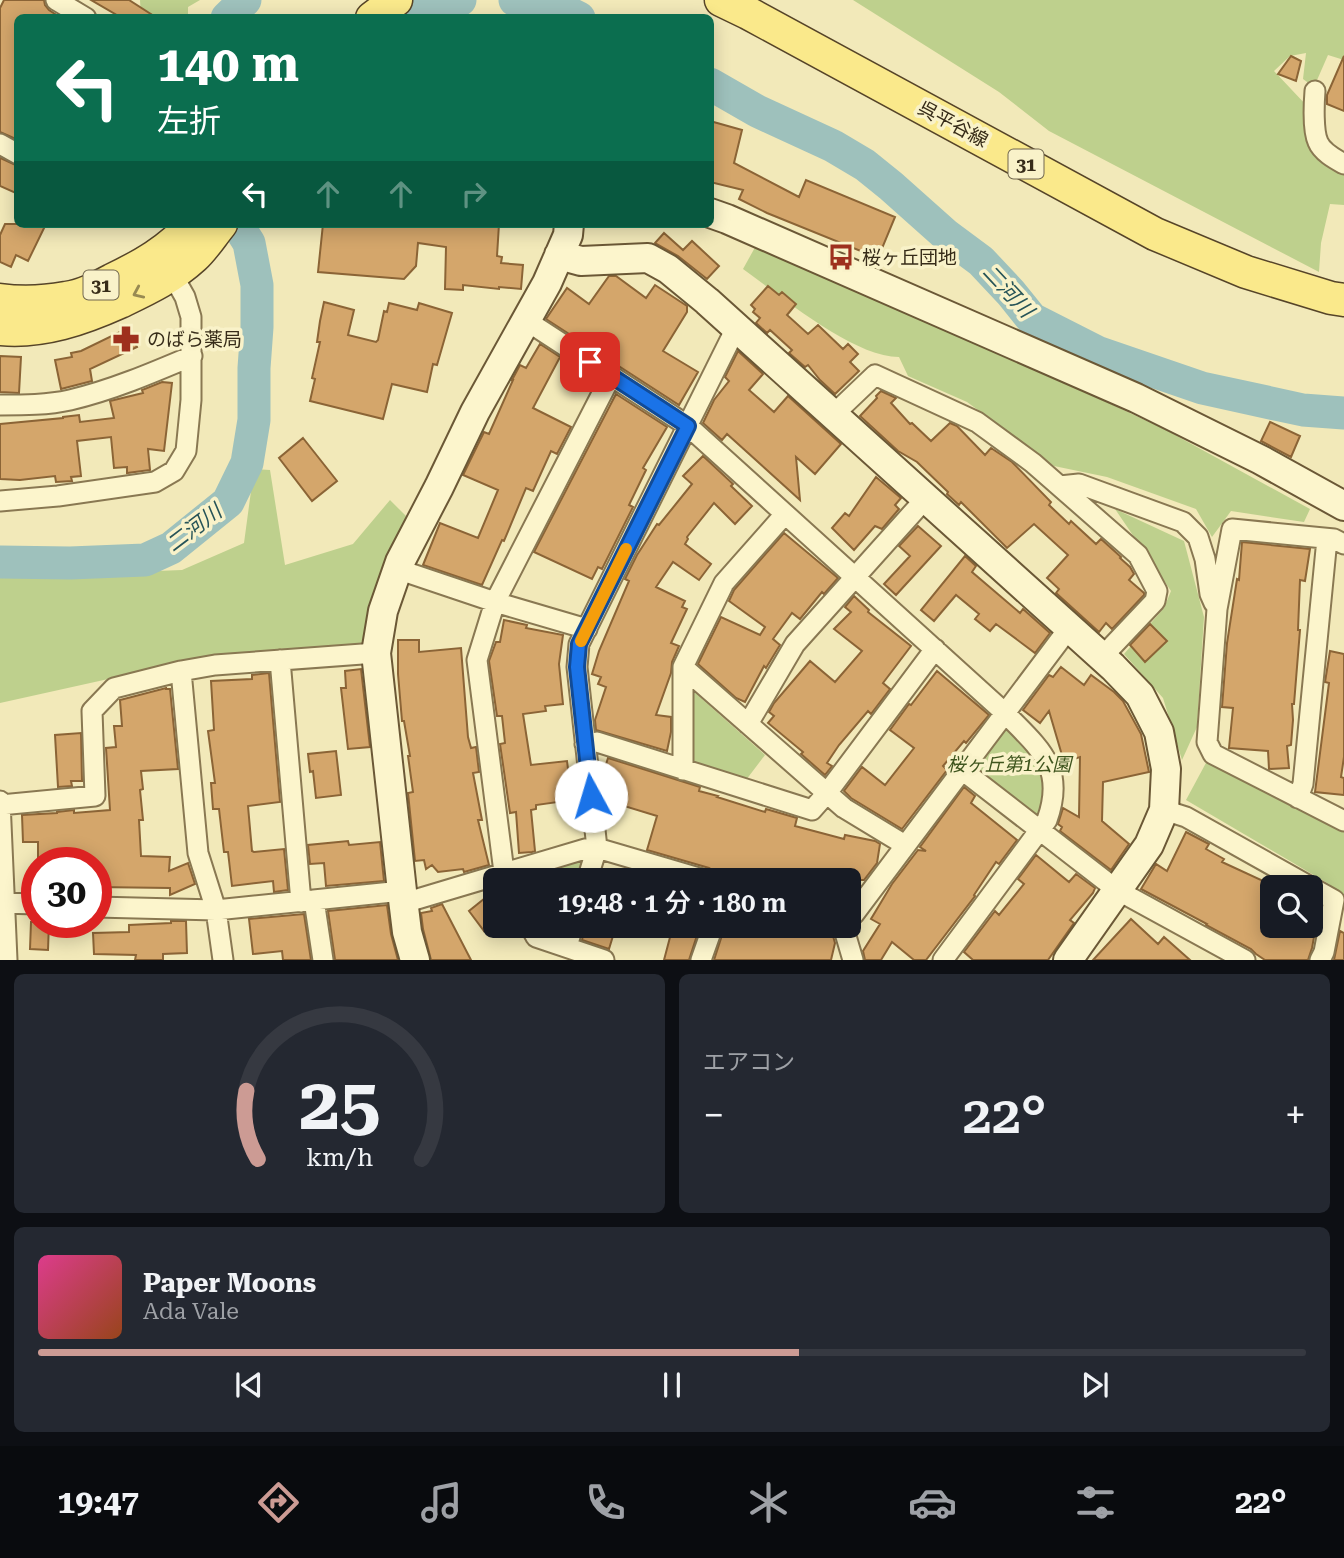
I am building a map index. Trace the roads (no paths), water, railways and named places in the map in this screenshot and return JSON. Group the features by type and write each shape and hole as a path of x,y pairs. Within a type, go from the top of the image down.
{"main road":[{"path":"377,14 396,0"},
{"name":"呉平谷線","path":"721,0 1155,234 1246,272 1344,300"},
{"name":"31","path":"0,329 50,327 90,315 158,285 187,246 215,228"},
{"name":"31","path":"0,300 28,302 87,293 139,267 165,250 187,246"}],"street":[{"path":"56,0 79,14"},
{"path":"1314,91 1314,120 1318,143 1328,154 1344,164"},
{"path":"714,214 1136,398 1261,460 1344,506"},
{"path":"415,960 407,932 376,653 383,611 397,569 475,412 547,283 569,228"},
{"path":"0,501 155,482 174,471 187,451 191,400 191,315 186,297 187,246"},
{"path":"559,255 581,261 648,258 668,269 926,498 1102,657 1140,695 1159,732 1166,769 1164,810 1150,845 1068,960"},
{"path":"527,321 688,426 1005,713 1043,752 1054,786 1047,820 943,960"},
{"path":"591,868 597,848 577,667 579,644 736,328"},
{"path":"0,405 67,401 141,378 192,356"},
{"path":"833,415 875,375 977,422 1034,463 1138,555 1157,591 1155,601 1102,657"},
{"path":"503,868 477,660 495,602 611,376"},
{"path":"1060,486 1079,484 1183,522 1198,537 1205,559 1210,594 1217,609"},
{"path":"748,724 795,644 926,498"},
{"path":"683,770 683,667 724,583 785,514"},
{"path":"1298,798 1303,784 1336,541 1232,528 1217,609 1207,742 1213,754 1298,798 1344,821"},
{"path":"397,569 587,629"},
{"path":"861,905 1069,628"},
{"path":"585,744 597,742 812,810 935,649"},
{"path":"7,960 2,903 0,804 95,796 92,711 114,688 215,665 376,653"},
{"path":"280,660 307,901 323,960"},
{"path":"683,667 844,808 905,845"},
{"path":"181,671 198,853 216,910 223,960"},
{"path":"962,770 1117,890 1245,960"},
{"path":"1164,810 1186,817 1334,900 1320,960"},
{"path":"530,868 584,849 597,848 665,868"},
{"path":"112,907 216,910 307,901 403,897 483,881"},
{"path":"2,903 21,904"},
{"path":"539,938 604,960"},
{"path":"567,947 570,938"},
{"path":"701,960 709,938"},
{"path":"847,938 853,960"}],"waterway":[{"name":"二河川","path":"231,14 245,0"},
{"name":"二河川","path":"394,0 421,5 460,0"},
{"name":"二河川","path":"515,0 571,14"},
{"name":"二河川","path":"714,86 865,165 946,235 981,261 1032,319 1097,352 1202,388 1303,410 1344,413"},
{"name":"二河川","path":"0,562 145,560 171,548 228,502 247,463 254,420 257,285 249,243 240,228"}],"place":[{"name":"桜ヶ丘団地","path":"841,257"},
{"name":"のばら薬局","path":"126,339"}],"park label":[{"name":"桜ヶ丘第1公園","path":"1009,764"}]}
